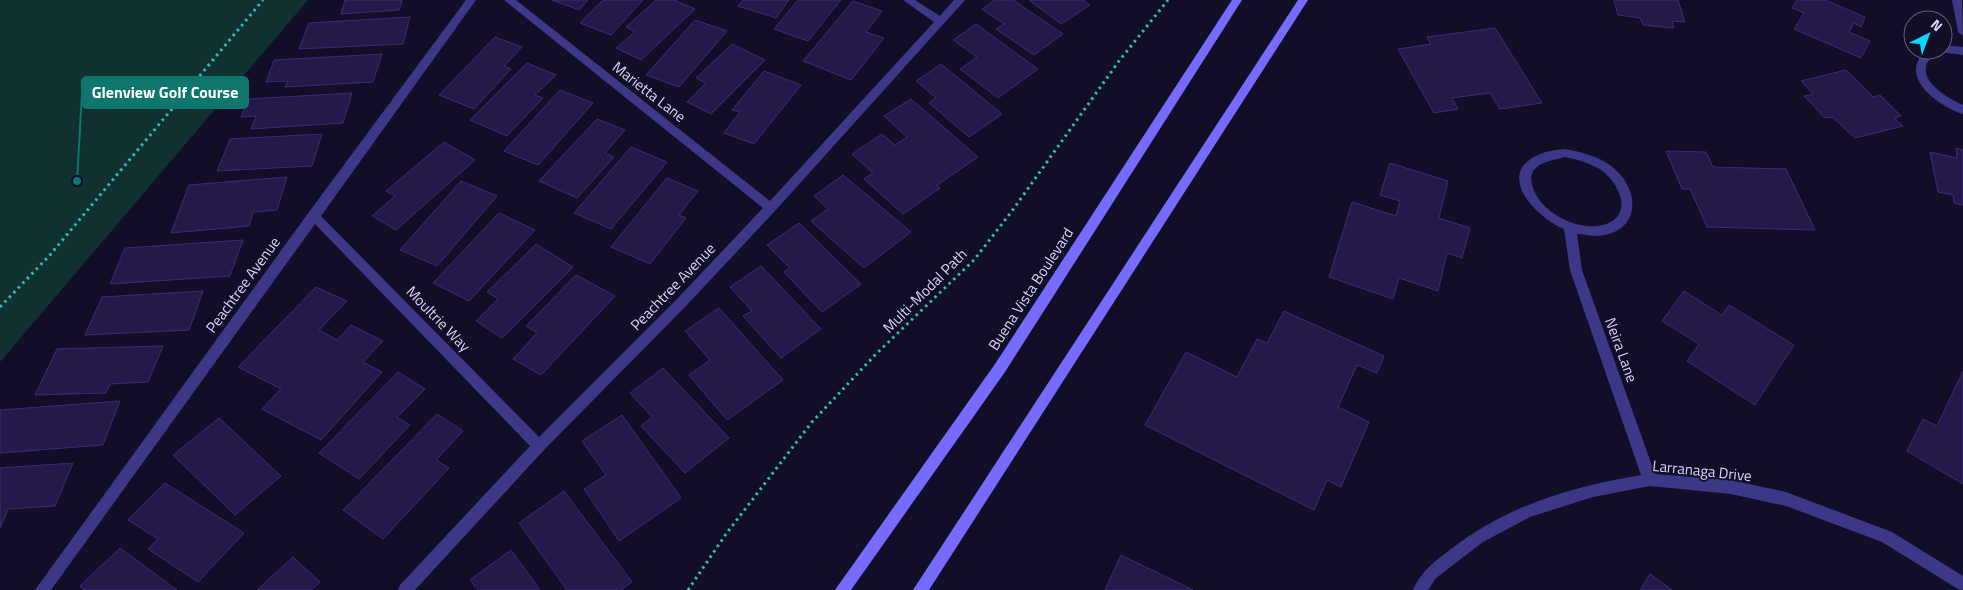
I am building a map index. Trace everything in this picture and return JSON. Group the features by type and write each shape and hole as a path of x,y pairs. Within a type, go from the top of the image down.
{"main road":[{"name":"Buena Vista Boulevard","path":"842,590 1000,368 1237,0"},
{"path":"920,590 1303,0"}],"street":[{"name":"Peachtree Avenue","path":"42,590 471,0"},
{"name":"Marietta Lane","path":"509,0 771,208"},
{"path":"908,0 940,21"},
{"name":"Peachtree Avenue","path":"405,590 539,446 680,304 771,208 960,0"},
{"path":"1956,0 1963,32"},
{"path":"1922,60 1920,74 1927,85 1939,97 1963,110"},
{"path":"1565,153 1583,156 1598,163 1622,183 1628,195 1628,207 1624,218 1615,226 1602,230 1586,231 1570,228 1552,220 1538,208 1528,195 1525,182 1527,169 1536,160 1549,154 1565,153"},
{"name":"Moultrie Way","path":"313,215 539,446"},
{"name":"Neira Lane","path":"1570,228 1576,270 1650,480"},
{"name":"Larranaga Drive","path":"1420,590 1431,573 1478,537 1526,511 1593,490 1650,480 1731,487 1786,499 1887,537 1963,584"}],"path":[{"path":"0,307 50,255 263,0"},
{"name":"Multi-Modal Path","path":"688,590 726,534 812,422 876,354 974,260 1012,211 1119,61 1168,0"}],"green space":[{"path":"0,0 308,0 0,362"}],"building":[{"path":"345,0 402,0 399,10 341,14"},
{"path":"552,0 588,0 579,10"},
{"path":"603,0 643,0 611,35 580,23"},
{"path":"656,0 674,0 695,9 641,60 616,48 635,32 626,27"},
{"path":"743,0 789,0 776,18 738,6"},
{"path":"798,0 841,0 808,41 774,29"},
{"path":"995,0 1013,0 1063,34 1034,55 996,29 1004,24 982,9"},
{"path":"1029,0 1083,0 1090,5 1061,24"},
{"path":"1614,0 1678,0 1685,22 1672,21 1674,28 1643,25 1640,18 1618,15"},
{"path":"1797,0 1825,0 1865,17 1861,27 1854,23 1849,32 1870,41 1861,58 1794,29 1804,13 1792,8"},
{"path":"853,1 882,11 866,32 884,38 851,80 803,61"},
{"path":"410,17 403,44 299,49 309,23"},
{"path":"695,20 727,31 679,87 646,75"},
{"path":"976,24 1038,69 998,98 960,69 977,57 953,40"},
{"path":"1495,28 1542,103 1500,109 1490,93 1452,98 1458,109 1434,113 1398,49 1431,44 1427,37"},
{"path":"495,37 522,47 504,66 511,69 474,109 439,95"},
{"path":"732,44 765,60 711,114 687,102 706,83 696,78"},
{"path":"382,54 373,82 285,87 288,81 266,82 274,60"},
{"path":"527,63 556,75 535,95 543,98 507,136 470,120"},
{"path":"941,64 1002,114 969,137 929,103 936,98 916,81"},
{"path":"1846,70 1873,97 1880,95 1901,116 1894,118 1903,126 1855,138 1832,117 1825,118 1804,96 1813,94 1801,81"},
{"path":"764,71 801,85 754,144 724,133 740,112 732,110"},
{"path":"560,90 593,103 538,165 504,151"},
{"path":"352,93 343,123 251,129 256,116 241,117 248,99"},
{"path":"911,99 978,157 937,185 940,188 903,214 864,179 873,173 852,154 882,134 895,145 907,137 884,116"},
{"path":"597,119 625,130 605,153 614,157 577,198 539,181"},
{"path":"322,134 312,166 217,171 230,139"},
{"path":"444,142 475,160 396,230 372,216 395,196 386,191"},
{"path":"631,147 667,162 611,229 574,213"},
{"path":"1956,148 1963,150 1963,205 1954,203 1953,195 1938,192 1930,152 1957,158"},
{"path":"1666,151 1706,152 1713,167 1786,169 1815,230 1707,227 1690,189 1682,189"},
{"path":"1390,163 1448,181 1439,218 1470,228 1462,258 1447,253 1438,291 1399,278 1393,299 1329,277 1352,202 1396,216 1400,201 1380,195"},
{"path":"843,175 911,232 864,268 811,221 828,209 814,196"},
{"path":"287,177 277,210 253,212 249,226 171,233 189,185"},
{"path":"667,178 698,191 679,215 686,218 650,264 611,247"},
{"path":"461,181 497,196 437,266 400,250"},
{"path":"499,213 535,230 469,301 433,283"},
{"path":"799,223 861,284 822,312 784,272 790,268 767,245"},
{"path":"243,240 230,276 110,284 125,248"},
{"path":"536,244 573,267 502,338 476,321 498,299 487,292"},
{"path":"761,266 821,329 781,358 743,316 752,311 730,287"},
{"path":"576,275 615,296 541,375 513,359 537,333 526,326"},
{"path":"316,287 347,301 319,330 337,340 351,325 383,341 363,362 382,372 321,440 262,409 281,389 238,367"},
{"path":"203,291 189,330 85,335 102,297"},
{"path":"1684,291 1722,315 1729,305 1794,345 1755,405 1687,361 1699,344 1662,321"},
{"path":"719,308 783,380 727,420 689,375 710,360 685,331"},
{"path":"1284,311 1384,356 1377,373 1357,365 1338,407 1369,422 1341,487 1327,480 1314,510 1145,425 1186,352 1237,377 1257,339 1267,343"},
{"path":"163,346 148,382 110,384 106,393 35,395 57,349"},
{"path":"663,368 729,438 685,473 641,426 652,417 630,393"},
{"path":"1963,371 1963,484 1907,451 1923,419 1937,426"},
{"path":"398,372 425,389 397,417 410,425 359,479 319,453"},
{"path":"120,401 103,445 0,453 0,410"},
{"path":"437,414 463,431 436,460 449,468 383,539 343,510"},
{"path":"622,415 681,498 619,541 584,489 606,475 582,441"},
{"path":"219,418 281,476 235,515 173,455"},
{"path":"73,463 55,506 8,509 0,528 0,468"},
{"path":"165,483 244,533 198,582 148,549 158,539 128,520"},
{"path":"564,491 632,582 621,590 567,590 519,523"},
{"path":"120,548 177,590 84,590 80,586"},
{"path":"511,550 540,590 478,590 470,580"},
{"path":"1121,555 1193,590 1105,590"},
{"path":"293,557 320,582 311,590 257,590"},
{"path":"1650,574 1672,590 1640,590"}],"place":[{"name":"Glenview Golf Course","path":"77,181"}]}
